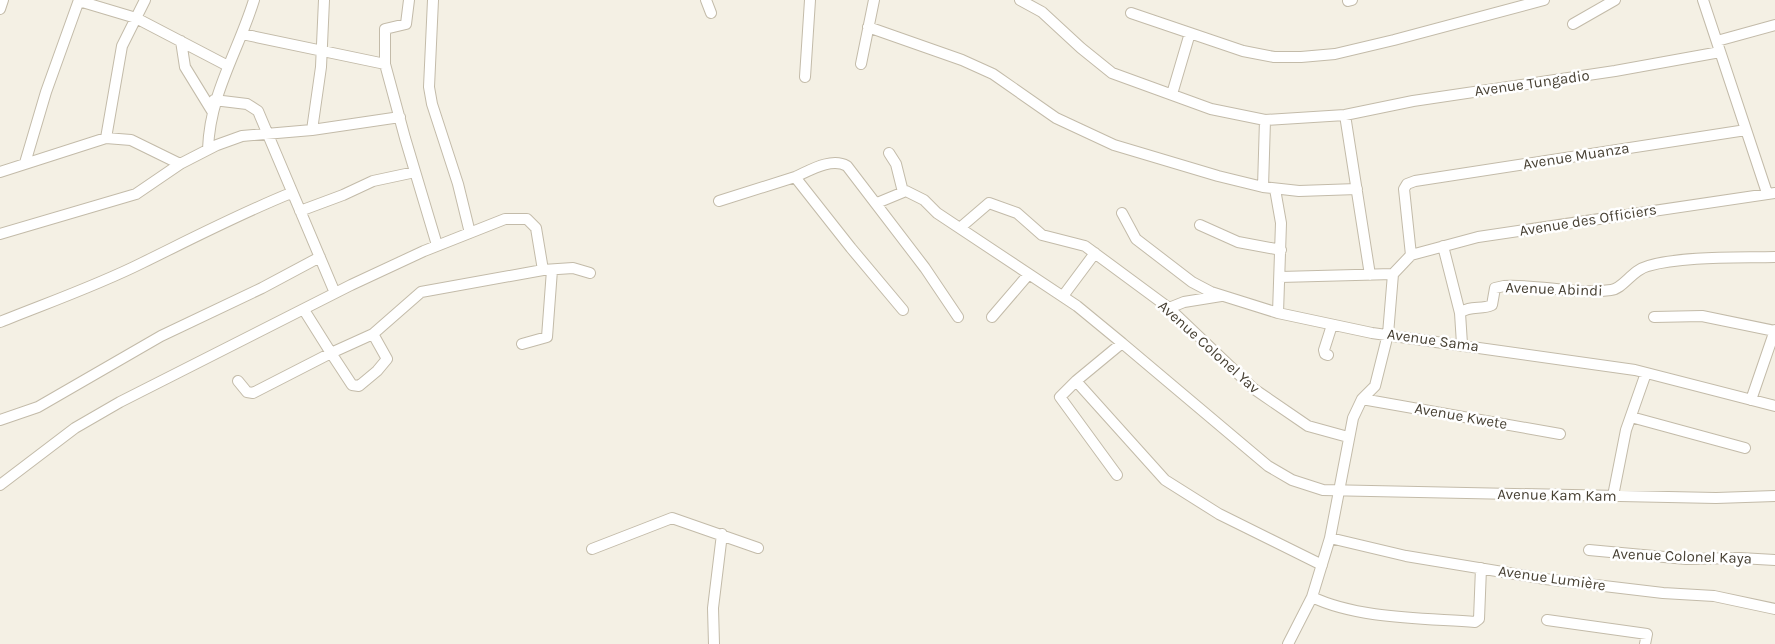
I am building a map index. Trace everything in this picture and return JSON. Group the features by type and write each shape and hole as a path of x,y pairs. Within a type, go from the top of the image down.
{"street":[{"path":"0,9 3,0"},
{"path":"106,138 122,46 144,0"},
{"path":"208,150 213,106 254,0"},
{"path":"312,130 321,51 324,0"},
{"path":"409,0 406,24 386,29 385,64 415,172 438,245"},
{"path":"433,0 429,87 432,104 458,184 470,233"},
{"path":"706,0 711,13"},
{"path":"805,77 810,0"},
{"path":"861,64 874,0"},
{"name":"Avenue Tungadio","path":"1020,0 1042,12 1081,48 1112,73 1211,109 1265,120 1345,115 1413,101 1615,71 1720,52"},
{"path":"1131,13 1243,51 1274,57 1318,56 1394,40 1544,0"},
{"path":"1573,24 1615,0"},
{"path":"1703,0 1746,130 1771,193"},
{"path":"25,164 46,92 79,1 136,18 228,66"},
{"path":"1717,41 1775,24"},
{"path":"868,27 985,70 1056,118 1114,145 1218,176 1263,187 1275,189 1357,189"},
{"path":"1172,94 1190,33"},
{"path":"242,34 385,64"},
{"path":"181,41 185,67 213,106"},
{"path":"213,106 248,104 254,107 268,133 291,193 300,210 334,293"},
{"path":"1345,115 1370,275"},
{"path":"0,234 136,194 180,164 242,136 312,130 400,117"},
{"path":"1263,187 1265,120"},
{"name":"Avenue Muanza","path":"1411,255 1404,189 1407,184 1415,181 1746,130"},
{"path":"0,172 106,138 131,140 180,164"},
{"path":"877,204 903,192 896,164 889,154"},
{"path":"719,201 795,178 812,167 845,164 925,268 958,317"},
{"path":"300,210 343,195 373,180 415,172"},
{"path":"795,178 850,248 903,310"},
{"path":"1275,189 1280,223 1281,250 1278,313"},
{"name":"Avenue Kam Kam","path":"903,192 906,191 924,200 937,212 1028,275 1063,296 1268,466 1308,486 1323,490 1402,494 1530,493 1716,498 1775,496"},
{"path":"0,322 89,287 142,263 237,215 291,193"},
{"name":"Avenue des Officiers","path":"1411,255 1478,237 1771,193"},
{"name":"Avenue Colonel Yav","path":"961,227 988,203 1017,212 1042,235 1076,242 1095,253 1169,308 1254,389 1308,426 1348,437"},
{"name":"Avenue Sama","path":"1122,213 1132,234 1144,246 1192,282 1222,295 1278,313 1332,326 1587,362 1646,374 1775,406"},
{"path":"0,485 75,428 90,420 334,293 438,245 505,219 527,219 536,228 547,270 547,338 522,344"},
{"path":"1200,225 1238,242 1281,250"},
{"path":"1443,246 1460,313 1462,344"},
{"path":"1063,296 1095,253"},
{"path":"1288,644 1312,597 1330,538 1348,437 1356,409 1362,399 1375,386 1388,334 1393,274 1411,255"},
{"path":"0,420 38,406 161,336 262,288 320,257"},
{"name":"Avenue Abindi","path":"1460,313 1469,308 1492,305 1495,288 1504,286 1597,292 1615,290 1636,270 1650,265 1775,257"},
{"path":"238,381 247,392 252,393 373,334 421,292 547,270 580,268 590,273"},
{"path":"1280,277 1393,274"},
{"path":"992,317 1028,275"},
{"path":"1169,308 1184,302 1222,295"},
{"path":"304,310 352,385 358,386 377,372 387,359 373,334"},
{"path":"1654,317 1702,316 1775,330 1751,400"},
{"path":"1328,355 1325,354 1324,350 1332,326"},
{"path":"1117,475 1060,397 1076,381 1122,344"},
{"path":"1613,496 1619,458 1646,374"},
{"path":"1076,381 1165,480 1219,514 1322,565"},
{"name":"Avenue Kwete","path":"1362,399 1560,434"},
{"path":"1631,417 1745,448"},
{"path":"592,549 672,518 758,548"},
{"path":"714,644 713,608 722,534"},
{"name":"Avenue Lumière","path":"1330,538 1406,556 1566,582 1714,596 1775,609"},
{"name":"Avenue Colonel Kaya","path":"1589,550 1686,558 1775,560"},
{"path":"1312,597 1332,606 1347,609 1475,622 1479,619 1481,568"},
{"path":"1547,620 1646,634 1645,644"}]}
